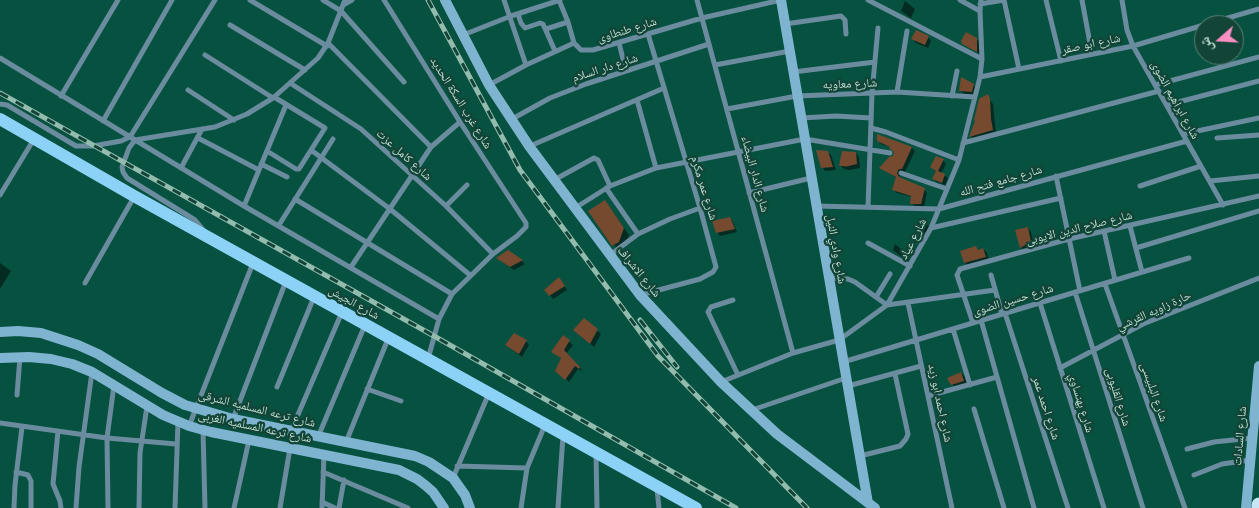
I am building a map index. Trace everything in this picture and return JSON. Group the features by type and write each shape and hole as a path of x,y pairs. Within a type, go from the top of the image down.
{"main road":[{"name":"شارع الجيش","path":"0,120 696,508"}],"street":[{"path":"61,96 118,0"},
{"path":"103,121 172,0"},
{"path":"208,237 195,220 127,178 122,172 122,167 133,139 216,0"},
{"path":"250,0 327,44 431,148"},
{"path":"323,0 341,11 404,82"},
{"path":"0,104 7,105 76,146 112,143 215,127 247,114 274,98 318,58 327,44 344,2 352,0"},
{"name":"شارع غرب السكة الحديد","path":"384,0 526,223 522,231 493,254"},
{"name":"شارع الاشراف","path":"445,0 489,85 511,119 640,295 721,382 777,434 872,505"},
{"path":"504,0 511,16 526,65"},
{"path":"462,35 559,0 574,43 526,65 489,85"},
{"name":"شارع الدار البيضاء","path":"697,0 793,353"},
{"name":"شارع طنطاوى","path":"574,43 579,49 588,51 702,18 781,0"},
{"name":"شارع وادي النيل","path":"781,0 839,340 860,456 872,505"},
{"path":"868,0 982,59"},
{"path":"960,0 980,11"},
{"path":"981,2 1004,0 1019,69"},
{"path":"1046,0 1061,61"},
{"path":"1082,0 1092,54"},
{"name":"شارع ابراهيم الضوى","path":"1124,0 1127,30 1133,46 1223,205"},
{"name":"شارع عياد","path":"721,382 793,353 839,340 887,305 931,228 959,160 980,77 982,59 981,2"},
{"name":"شارع ابو صقر","path":"1238,15 1259,9"},
{"path":"518,14 524,28 541,23 546,29 556,51"},
{"path":"785,24 841,16 845,20 846,34"},
{"path":"546,29 568,22"},
{"path":"230,25 305,70"},
{"path":"868,207 872,93 878,28"},
{"name":"شارع ابو صقر","path":"980,77 1133,46 1194,28"},
{"path":"897,92 907,31"},
{"name":"شارع عمر مكرم","path":"640,295 700,279 715,269 716,263 648,34"},
{"path":"619,43 626,71"},
{"name":"شارع دار السلام","path":"511,119 550,98 586,84 709,44"},
{"path":"715,65 790,51"},
{"path":"205,54 325,128 298,169 267,151"},
{"path":"1155,85 1259,57"},
{"path":"0,58 244,206 439,319"},
{"path":"793,72 875,62"},
{"path":"952,96 958,71"},
{"path":"1166,105 1259,81"},
{"name":"شارع كامل عزت","path":"290,83 361,129 446,206 493,254"},
{"path":"529,146 664,88"},
{"path":"188,90 234,120"},
{"path":"963,143 1159,91"},
{"name":"شارع معاويه","path":"726,109 797,96 897,92 975,97"},
{"path":"637,100 656,168"},
{"path":"244,206 286,105"},
{"path":"801,118 836,116 871,118"},
{"path":"1183,134 1259,118"},
{"path":"351,267 431,148 460,122"},
{"path":"871,128 959,160"},
{"path":"181,168 202,129"},
{"path":"1217,138 1259,135"},
{"path":"198,138 259,170"},
{"path":"0,196 34,139"},
{"path":"279,225 332,139"},
{"path":"575,208 608,187 656,168 805,139 890,153"},
{"name":"شارع جامع فتح الله","path":"816,206 939,209 1187,141"},
{"path":"311,150 390,209 470,275"},
{"path":"554,180 594,158 598,160 608,187 638,234"},
{"path":"262,164 287,177"},
{"path":"1140,186 1201,166"},
{"path":"901,173 947,189"},
{"name":"شارع القليوبى","path":"1056,176 1078,292 1093,350 1143,508"},
{"path":"1210,181 1259,176"},
{"path":"749,193 811,178"},
{"path":"446,206 467,185"},
{"path":"85,282 134,196"},
{"name":"شارع صلاح الدين الايوبى","path":"973,323 957,275 960,270 1069,239 1259,196"},
{"path":"931,228 1061,198"},
{"path":"295,199 452,294"},
{"path":"609,255 638,234 700,208"},
{"path":"1136,248 1259,211"},
{"path":"1130,226 1142,272"},
{"path":"1104,232 1115,280"},
{"path":"868,243 910,266"},
{"path":"428,359 439,319 452,294 493,254"},
{"name":"شارع حسين الضوى","path":"843,362 1189,258"},
{"path":"189,426 253,262"},
{"path":"876,297 890,274"},
{"name":"شارع احمد عمر","path":"991,275 1068,508"},
{"path":"829,278 848,279 855,282 887,305 964,296 995,290"},
{"name":"حارة زاويه القرشي","path":"1060,368 1143,324 1259,278"},
{"path":"233,418 286,280"},
{"name":"شارع البلبيسى","path":"1105,284 1184,508"},
{"path":"277,387 314,296"},
{"path":"733,300 711,308 708,312 738,375"},
{"name":"شارع احمد ابو زيد","path":"908,303 952,508"},
{"name":"شارع بهنساوي","path":"1040,303 1104,508"},
{"path":"291,432 342,312"},
{"path":"981,320 1034,508"},
{"path":"318,437 365,325"},
{"path":"953,329 970,385"},
{"name":"شارع ترعه المسلميه الشرقى","path":"0,332 41,333 78,345 98,354 168,397 196,408 291,432 415,456 429,462 453,478 465,495 470,508"},
{"path":"346,442 389,337"},
{"path":"16,395 20,357"},
{"name":"شارع ترعه المسلميه الغربى","path":"0,358 51,359 72,364 92,372 178,422 203,430 399,470 425,485 433,492 444,508"},
{"path":"751,410 847,382 895,374 921,366"},
{"name":"شارع السادات","path":"1246,508 1259,366"},
{"path":"76,508 83,434 92,372"},
{"path":"860,456 900,446 906,439 908,434 895,374"},
{"path":"928,396 997,377"},
{"path":"108,508 107,438 114,385"},
{"path":"367,389 401,401"},
{"path":"453,478 489,393"},
{"path":"139,508 142,441 147,405"},
{"path":"974,409 1004,508"},
{"path":"175,508 178,422"},
{"path":"0,423 107,438 176,444"},
{"path":"521,508 528,468 545,424"},
{"path":"14,508 16,472 22,427"},
{"path":"203,430 205,508"},
{"path":"58,432 52,484 60,501 61,508"},
{"path":"558,508 563,434"},
{"path":"1187,449 1214,442 1252,438"},
{"path":"234,508 249,439"},
{"path":"280,508 290,447"},
{"path":"596,452 598,508"},
{"path":"324,454 322,505 337,508 344,480"},
{"path":"1194,475 1222,464 1250,460"},
{"path":"457,466 528,468"},
{"path":"16,472 28,475 31,481 32,508"},
{"path":"323,472 408,508"},
{"path":"657,486 660,508"}],"building":[{"path":"916,30 929,36 925,45 911,39"},
{"path":"966,32 977,38 977,52 962,44 961,41"},
{"path":"961,77 974,84 972,92 959,91"},
{"path":"988,94 993,130 969,137 975,121 979,99"},
{"path":"877,134 912,147 902,169 899,169 897,173 899,177 925,188 921,204 910,204 911,196 892,190 896,177 879,168 889,157 893,156 894,152 890,147 877,141"},
{"path":"816,150 828,151 833,167 821,168"},
{"path":"842,151 856,152 857,164 844,167 839,166"},
{"path":"936,156 944,159 938,171 945,174 942,183 932,179 936,171 930,167"},
{"path":"605,200 624,228 619,242 612,246 588,211"},
{"path":"730,217 735,229 716,233 712,221"},
{"path":"1028,227 1031,242 1020,248 1015,230"},
{"path":"976,246 978,250 983,248 986,257 964,263 960,251"},
{"path":"508,250 523,260 510,267 496,258"},
{"path":"559,277 565,286 549,296 544,290"},
{"path":"584,318 598,329 590,344 573,330"},
{"path":"514,333 527,340 519,354 505,345"},
{"path":"563,335 570,340 564,350 580,367 579,369 575,366 565,380 555,371 561,358 551,352"},
{"path":"961,372 964,381 951,385 947,378"}],"railway":[{"path":"428,0 520,170 658,356 807,508"},
{"path":"0,93 736,508"},
{"path":"640,320 677,367"}]}
